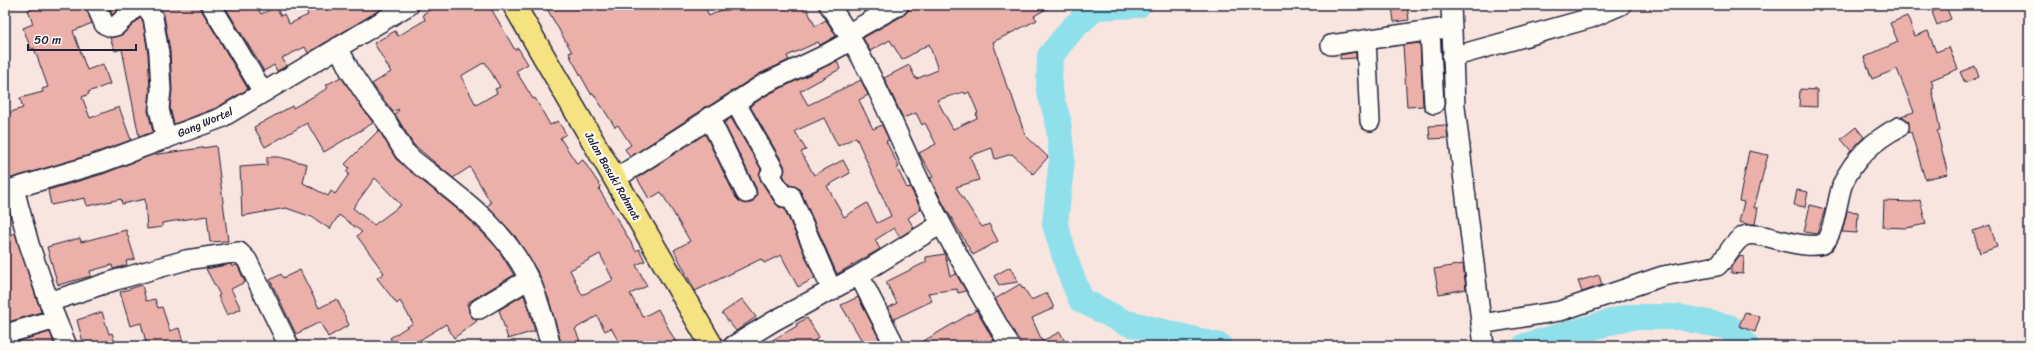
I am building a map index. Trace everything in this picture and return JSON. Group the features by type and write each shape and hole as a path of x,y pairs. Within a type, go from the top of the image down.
{"highway":[{"name":"Jalan Basuki Rahmat","path":"514,5 712,346"}],"street":[{"path":"96,5 104,24 111,27 116,26 146,6 153,17 159,54 161,90 160,109 166,139"},
{"path":"211,5 262,92"},
{"name":"Gang Wortel","path":"9,190 100,163 220,118 410,5"},
{"path":"829,5 851,36 876,85 913,167 941,224 1010,346"},
{"path":"614,179 709,117 764,84 823,56 899,5"},
{"path":"1450,5 1452,57 1459,150 1483,337 1663,276 1713,267 1722,262 1739,239 1750,234 1802,245 1823,244 1827,240 1843,184 1857,160 1876,140 1899,127"},
{"path":"1452,57 1591,18 1621,5"},
{"path":"1331,45 1452,27"},
{"path":"1430,30 1434,104"},
{"path":"1366,40 1370,121"},
{"path":"338,47 350,71 370,101 386,121 404,152 475,208 511,247 529,278 538,299 551,346"},
{"path":"735,102 774,170 770,175 784,197 791,196 804,223 832,291"},
{"path":"709,117 746,193"},
{"path":"9,190 52,310 67,346"},
{"path":"733,346 832,291 941,224"},
{"path":"6,334 52,310 116,280 186,260 239,252 247,260 289,346"},
{"path":"859,275 895,346"},
{"path":"479,309 529,278"}],"building":[{"path":"43,5 85,5 92,23 73,31 87,70 103,64 110,84 88,92 89,94 82,97 90,118 119,107 131,140 86,156 5,180 5,114 23,108 20,98 43,92 42,89 48,87 34,48 31,49 23,28 33,24 28,10"},
{"path":"108,5 122,5 112,15"},
{"path":"158,5 200,5 202,11 248,89 216,108 174,124 170,108 172,90 170,51 164,15"},
{"path":"224,5 256,5 261,14 276,7 281,16 284,14 289,24 308,15 304,5 388,5 308,53 305,47 282,58 287,66 277,71 274,65 264,71"},
{"path":"438,5 489,5 515,50 518,48 528,64 516,71 533,99 535,98 550,125 558,121 566,134 560,138 577,164 583,160 601,187 599,189 636,251 639,249 645,261 636,265 647,286 630,294 643,317 658,309 678,346 621,346 611,328 605,331 597,316 575,329 580,341 569,346 562,346 549,300 539,274 515,236 487,206 491,203 470,167 453,178 413,144 395,114 399,110 398,109 393,112 372,84 391,72 374,43 395,31 398,36 425,20 423,14","holes":["485,62 500,87 495,89 497,93 476,105 461,76","600,254 613,280 582,295 570,270"]},
{"path":"553,5 704,5 709,16 732,5 805,5 815,26 826,20 836,36 820,45 818,42 787,56 789,60 759,74 709,106 704,107 699,112 630,157 625,149 631,145 618,125 615,127 593,93 591,94 571,58 569,53 572,52 547,9"},
{"path":"860,5 876,5 864,12"},
{"path":"910,5 1053,5 1034,16 1037,20 993,42 1008,90 1010,90 1025,135 1048,157 1033,174 1012,154 995,159 992,148 970,156 979,180 956,187 982,227 989,224 998,241 973,255 945,207 930,178 933,177 919,153 936,144 925,123 922,125 916,113 903,118 884,78 909,65 916,79 938,70 929,44 902,60 890,40 870,51 863,38 904,15 909,10","holes":["964,92 965,94 969,92 978,113 976,114 977,118 953,129 937,100"]},
{"path":"1407,5 1409,20 1394,22 1392,6"},
{"path":"1946,6 1951,19 1937,25 1932,12"},
{"path":"1907,16 1915,36 1928,31 1936,52 1949,47 1958,69 1931,80 1934,88 1932,89 1940,130 1937,131 1948,174 1925,179 1911,132 1908,133 1909,122 1901,116 1914,112 1897,69 1872,79 1864,57 1898,42 1890,23"},
{"path":"140,18 143,21 148,54 150,90 148,111 153,132 139,137 122,49 115,51 110,38 123,34"},
{"path":"1420,43 1423,106 1407,107 1403,45"},
{"path":"1356,52 1356,58 1340,59 1340,55"},
{"path":"837,61 840,69 800,91 808,105 861,80 868,95 859,100 873,129 882,125 889,140 886,141 899,167 897,168 907,188 910,187 921,209 908,218 914,228 900,237 894,228 875,240 880,249 837,274 801,192 797,187 789,185 783,175 785,170 784,165 750,106 769,94","holes":["824,118 838,146 856,137 891,216 877,223 867,203 844,217 827,186 850,173 843,160 814,175 801,152 806,150 795,131"]},
{"path":"1975,66 1979,77 1965,83 1960,72"},
{"path":"341,77 373,123 324,152 307,123 265,147 254,127 292,106 293,108 328,88 326,85"},
{"path":"1800,89 1817,90 1817,107 1799,106"},
{"path":"731,118 761,169 759,175 761,181 775,203 779,207 784,208 815,278 798,287 781,255 764,263 761,259 695,291 674,250 690,241 661,192 649,199 637,178 705,134 736,198 745,204 751,203 757,194 756,188 724,123"},
{"path":"1446,125 1448,138 1430,139 1429,126"},
{"path":"1856,127 1864,137 1851,151 1841,139"},
{"path":"379,130 396,159 456,208 498,249 514,275 467,303 470,315 477,321 454,338 446,324 410,346 395,346 390,338 413,323 400,301 397,304 377,278 384,273 357,236 362,232 339,215 330,229 312,217 286,208 242,216 240,167 267,165 267,157 279,157 307,164 303,183 328,196 331,191 335,194 349,174 346,171 349,168 345,164","holes":["375,178 401,205 374,225 353,208"]},
{"path":"216,146 228,241 210,242 207,216 162,223 162,227 147,229 145,199 122,204 121,199 87,206 85,198 51,205 48,190 103,174 152,155"},
{"path":"1749,151 1768,155 1754,208 1758,208 1755,224 1739,222 1744,202 1739,201"},
{"path":"1797,190 1808,192 1805,207 1794,205"},
{"path":"1920,200 1926,224 1906,228 1883,227 1884,201 1912,202"},
{"path":"1810,205 1825,209 1817,234 1804,232"},
{"path":"1847,211 1858,212 1857,233 1842,232"},
{"path":"1990,225 1997,247 1980,253 1973,231"},
{"path":"126,230 135,259 126,261 127,265 113,269 112,265 90,271 91,276 58,285 47,247 80,238 81,242"},
{"path":"15,233 41,312 5,323 5,236"},
{"path":"945,254 950,276 956,274 966,291 958,293 957,289 928,293 932,301 894,319 888,308 897,303 886,282 926,262 926,257"},
{"path":"1739,256 1744,257 1743,274 1731,273 1731,267"},
{"path":"231,264 232,267 236,265 238,266 245,282 231,289 241,309 227,315 218,296 220,295 206,269"},
{"path":"1463,264 1466,289 1439,294 1434,269"},
{"path":"1010,267 1018,282 999,285 994,276"},
{"path":"300,270 319,308 337,299 349,325 328,337 320,322 296,334 270,280 281,274 283,278"},
{"path":"1599,275 1602,285 1582,292 1578,281"},
{"path":"1020,284 1031,300 1047,293 1054,308 1032,318 1042,341 1060,332 1067,346 1021,346 995,299"},
{"path":"142,285 146,301 155,299 158,308 162,307 170,331 179,328 183,342 168,346 147,346 141,323 130,326 120,292"},
{"path":"524,295 535,331 508,339 499,310"},
{"path":"858,297 883,346 865,346 841,305"},
{"path":"742,299 756,317 736,331 722,313"},
{"path":"976,310 997,346 915,346 975,311"},
{"path":"102,312 109,334 112,333 116,346 80,346 80,343 83,342 77,320"},
{"path":"1745,312 1760,317 1755,332 1739,326"},
{"path":"807,318 819,337 815,339 819,346 762,346 797,326 796,324"},
{"path":"50,332 55,346 5,346 5,345"}],"waterway":[{"path":"1138,5 1096,7 1072,29 1050,56 1049,90 1058,120 1062,159 1055,224 1069,270 1081,300 1124,322 1220,346"},
{"path":"1525,346 1629,317 1678,317 1729,327 1746,346"}]}
